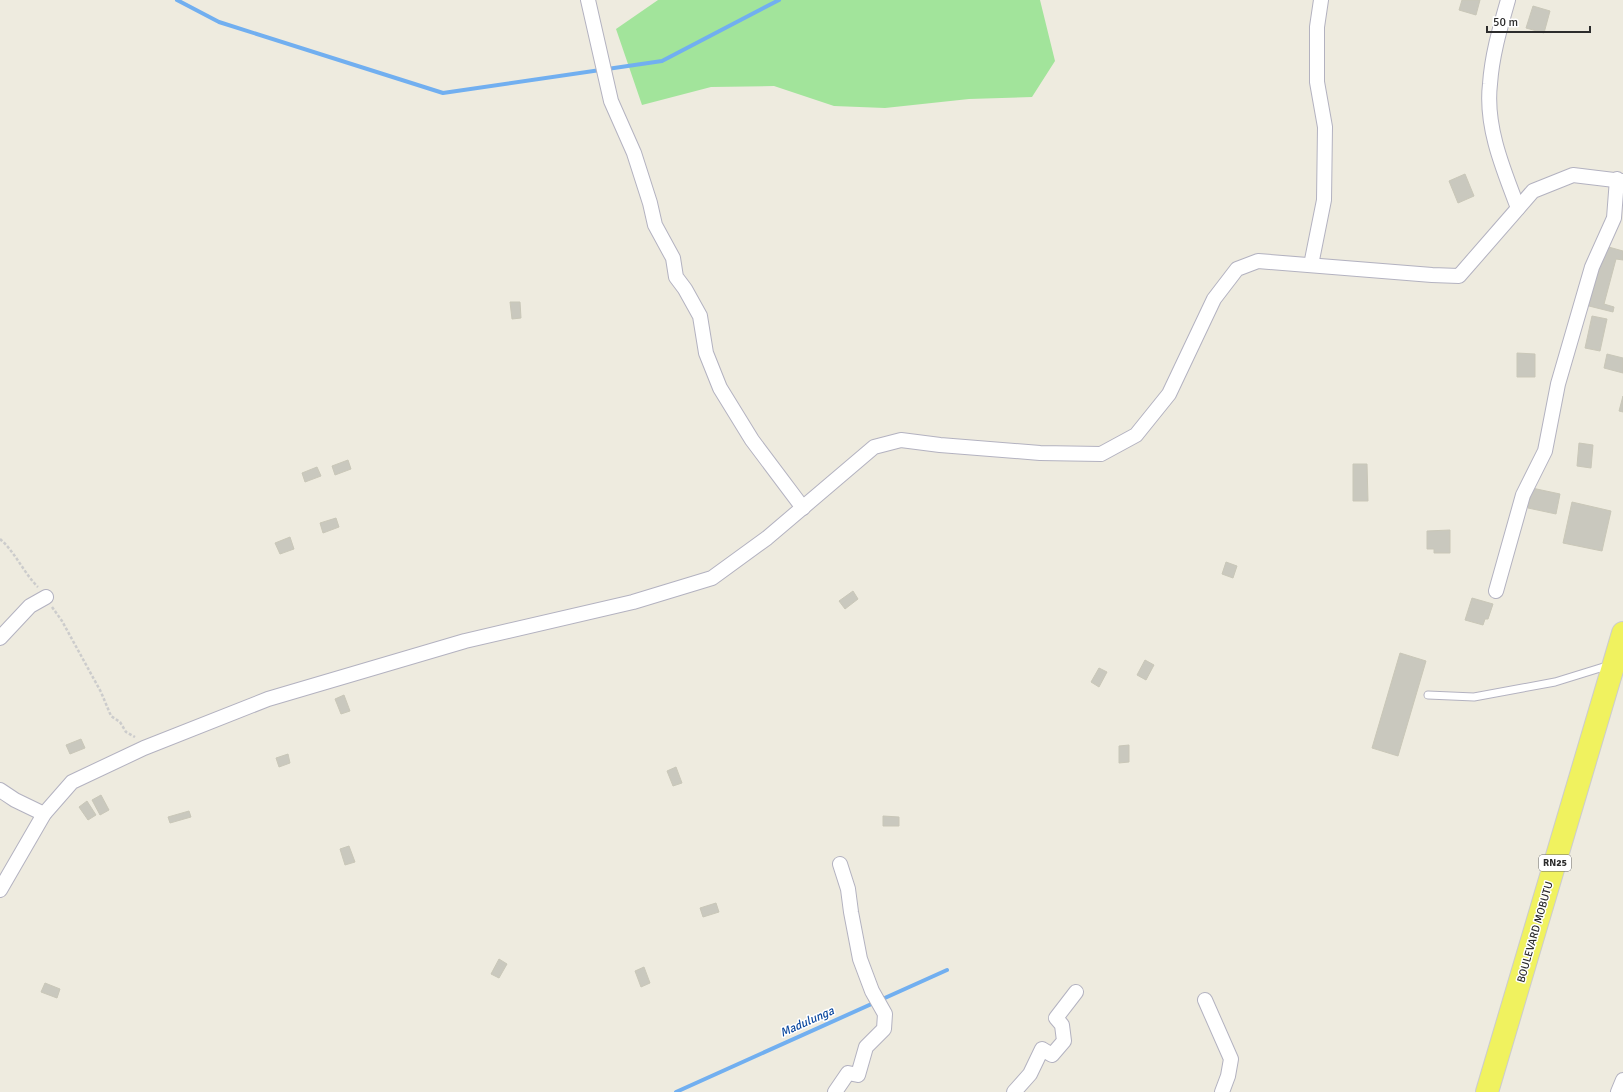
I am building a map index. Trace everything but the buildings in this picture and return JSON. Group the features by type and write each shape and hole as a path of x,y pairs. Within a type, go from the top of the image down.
{"main road":[{"name":"BOULEVARD MOBUTU","path":"1487,1092 1623,633"}],"street":[{"path":"588,0 611,101 634,153 650,203 655,225 673,258 676,277 685,288 700,316 706,353 720,388 752,440 802,508"},
{"path":"1311,265 1324,200 1324,127 1317,82 1317,27 1321,0"},
{"path":"1508,0 1494,50 1489,85 1490,108 1491,123 1503,170 1518,208"},
{"path":"0,890 44,814 72,782 144,748 268,699 465,641 633,602 712,578 767,538 874,447 901,440 940,445 1032,452 1101,454 1136,435 1169,394 1214,299 1237,269 1258,261 1459,276 1533,191 1574,175 1620,180 1614,218 1592,267 1558,384 1545,451 1523,495 1496,591"},
{"path":"0,638 30,606 46,597"},
{"path":"0,790 15,800 44,814"},
{"path":"835,1092 848,1073 858,1075 866,1047 884,1029 885,1014 872,991 860,959 850,912 848,889 840,864"},
{"path":"1014,1092 1030,1074 1042,1049 1052,1054 1064,1041 1062,1025 1056,1018 1076,992"},
{"path":"1205,1000 1231,1059 1228,1076 1222,1092"},
{"path":"1618,1092 1623,1080"}],"lane":[{"path":"1428,695 1474,698 1555,682 1614,663"}],"path":[{"path":"0,539 8,547 28,577 42,590 62,621 101,692 111,716 120,722 126,732 135,737 144,748"}],"green space":[{"path":"658,0 1040,0 1055,61 1032,97 969,99 885,108 834,106 774,86 711,87 642,105 616,29"}],"waterway":[{"path":"177,0 219,22 443,93 662,61 779,0"},
{"name":"Madulunga","path":"676,1092 947,970"}]}
